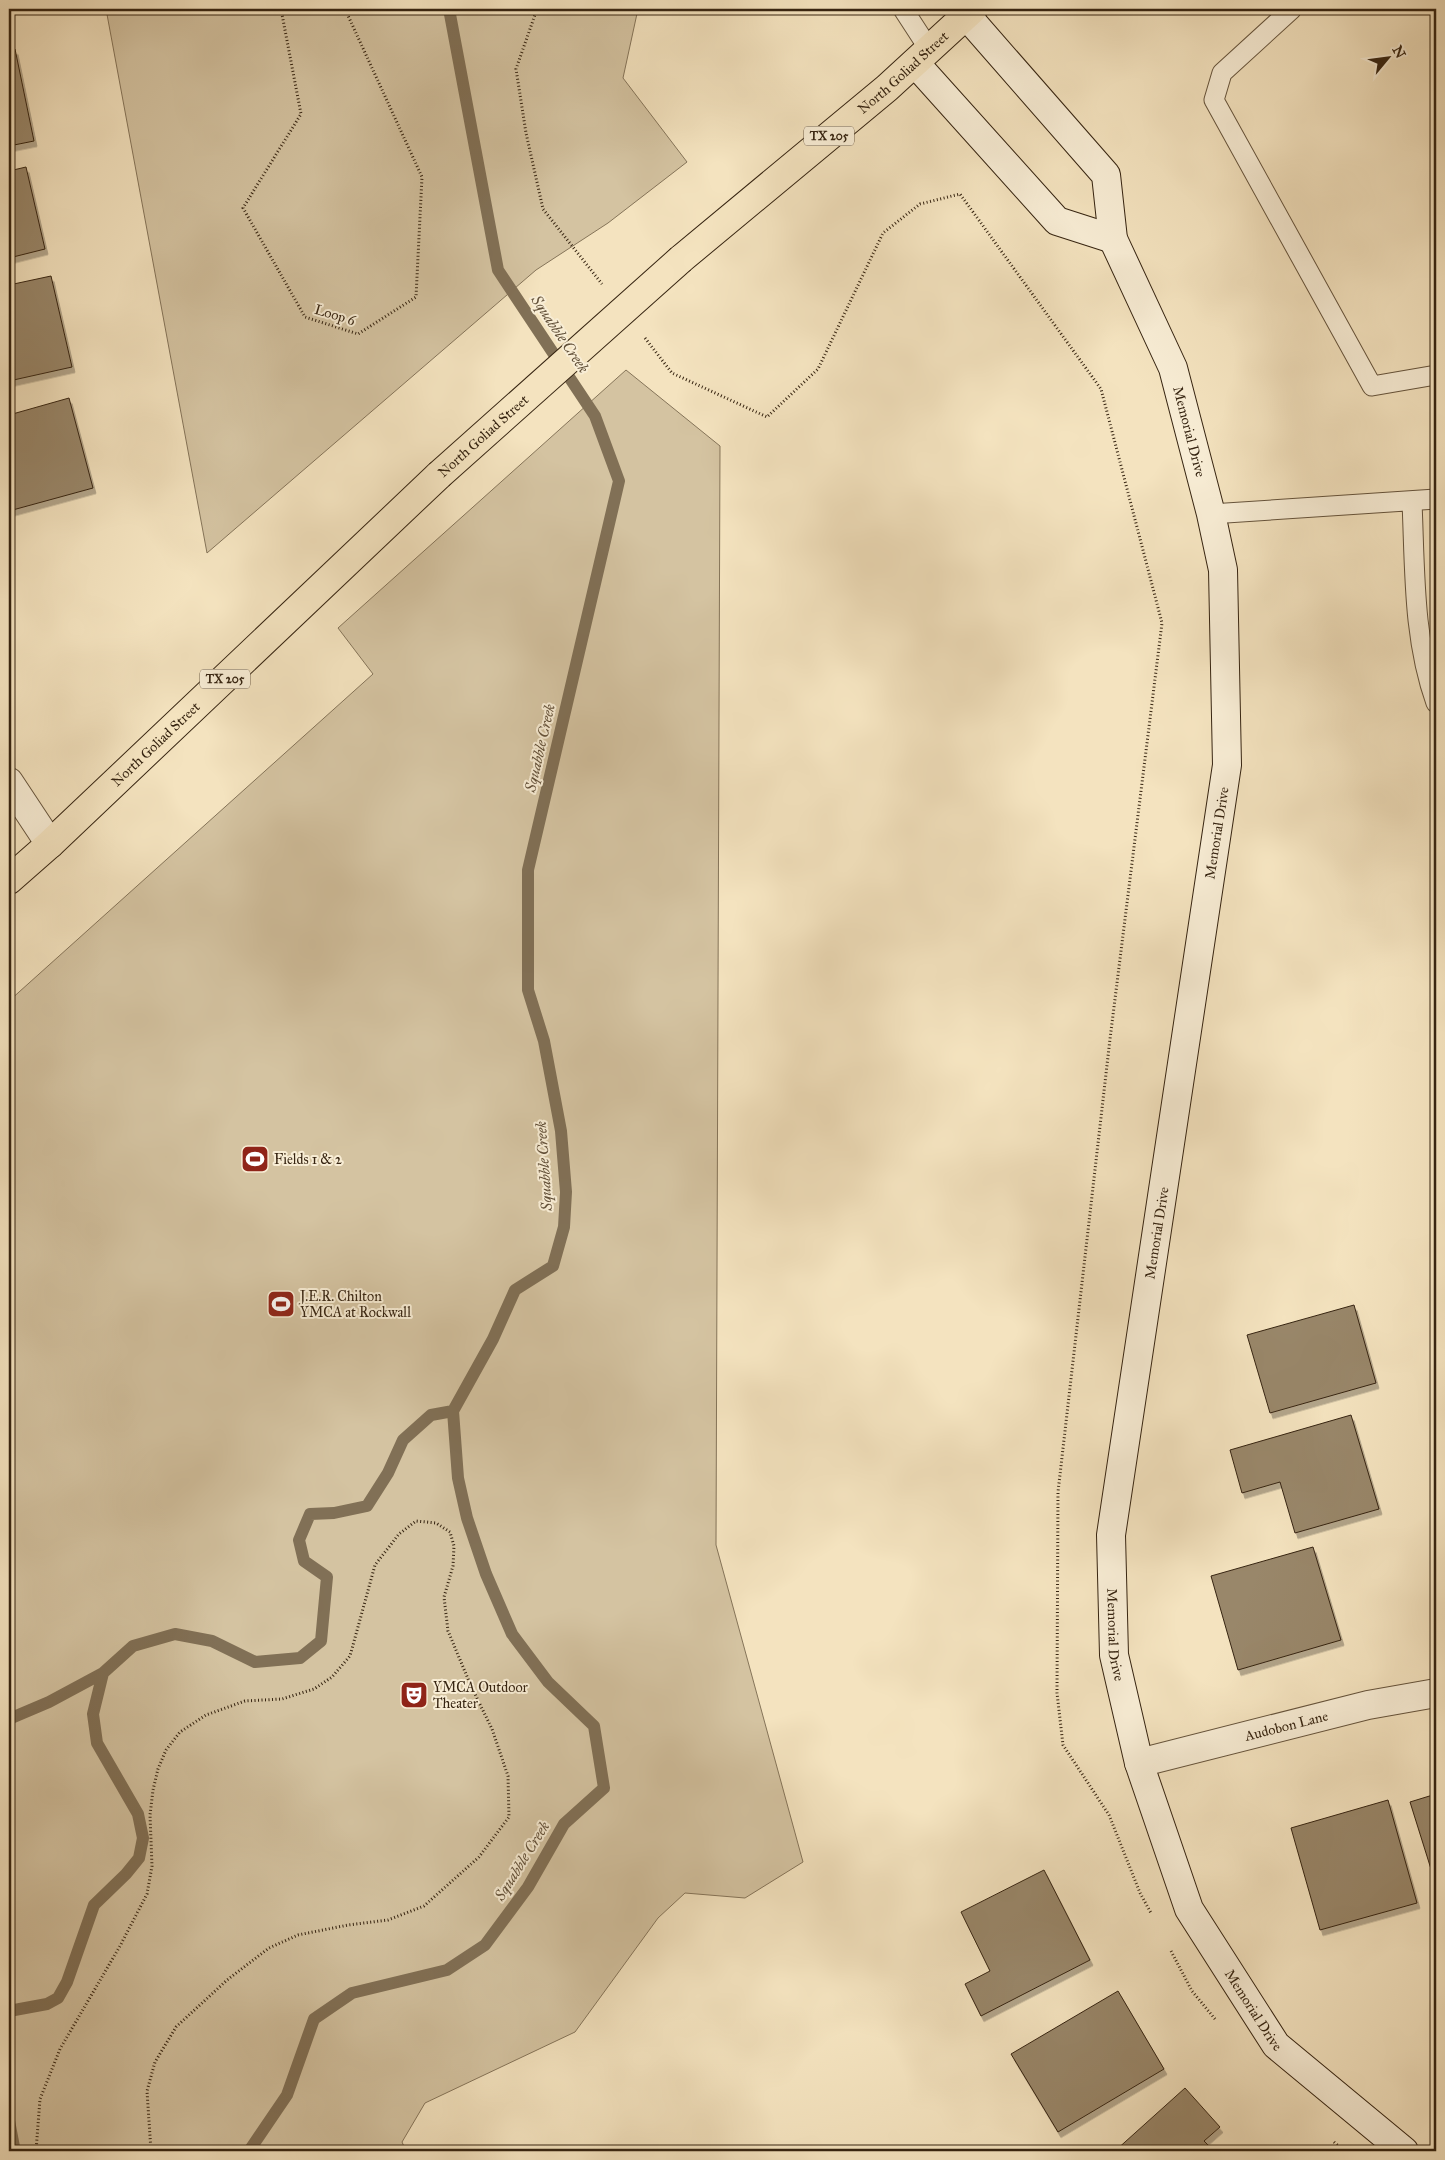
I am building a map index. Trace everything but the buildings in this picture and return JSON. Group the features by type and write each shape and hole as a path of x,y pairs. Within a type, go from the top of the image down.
{"main road":[{"name":"North Goliad Street","path":"9,880 50,844 439,476 682,259 887,88 970,12"}],"street":[{"name":"Memorial Drive","path":"970,12 1106,175 1113,239 1173,368 1211,514 1222,570 1227,765 1111,1535 1114,1655 1140,1763 1189,1909 1276,2045 1404,2151"},
{"path":"922,56 1057,221 1113,239"},
{"path":"9,782 50,844"},
{"name":"Audobon Lane","path":"1140,1763 1368,1705 1436,1693"}],"lane":[{"path":"903,9 922,56"},
{"path":"1292,9 1222,73 1214,100 1372,386 1436,376"},
{"path":"1211,514 1436,499"},
{"path":"1412,502 1417,622 1430,686 1436,703"}],"path":[{"name":"Loop 6","path":"281,9 301,114 243,208 304,317 358,334 416,296 422,177 345,9"},
{"path":"537,9 516,69 526,133 543,209 604,287"},
{"path":"641,334 672,373 767,417 818,368 883,233 920,204 960,194 1101,388 1162,624 1110,1039 1058,1492 1056,1694 1063,1745 1109,1815 1140,1893 1153,1918"},
{"path":"36,2151 40,2100 60,2049 120,1946 147,1894 152,1866 150,1815 153,1790 158,1769 166,1750 180,1732 206,1715 246,1701 282,1699 314,1689 332,1677 350,1656 375,1565 399,1534 416,1521 436,1523 450,1532 454,1546 453,1566 444,1597 448,1631 471,1686 492,1729 508,1776 510,1817 479,1857 424,1906 388,1920 348,1925 298,1935 269,1948 219,1987 176,2027 154,2062 147,2091 151,2151"},
{"path":"1170,1950 1192,1991 1215,2020"},
{"path":"1329,2138 1344,2151"}],"shaded area":[{"path":"106,9 638,9 623,78 687,162 608,223 536,270 207,553"},
{"name":"J.E.R. Chilton YMCA at Rockwall","path":"626,370 720,446 716,1545 803,1862 745,1898 685,1893 658,1918 575,2032 425,2103 402,2142 406,2151 9,2151 9,1001 373,674 338,628"}],"waterway":[{"name":"Squabble Creek","path":"249,2151 287,2095 314,2019 352,1993 447,1970 485,1945 528,1887 564,1824 604,1788 594,1726 548,1682 512,1634 486,1574 467,1518 458,1478 453,1411 493,1339 515,1290 553,1266 564,1227 566,1192 561,1131 544,1041 528,990 528,870 619,481 595,416 498,270 449,9"},
{"path":"9,2011 47,2004 58,1998 67,1982 94,1905 126,1874 139,1858 143,1838 138,1814 97,1743 93,1714 103,1673 133,1646 175,1634 212,1641 255,1662 300,1658 321,1641 327,1577 304,1561 299,1540 310,1514 334,1513 367,1506 388,1473 403,1440 431,1415 453,1411"},
{"path":"9,1719 49,1702 103,1673"},
{"path":"9,2121 14,2147 11,2151"}],"place":[{"name":"Fields 1 & 2","path":"255,1159"},
{"name":"J.E.R. Chilton YMCA at Rockwall","path":"281,1304"},
{"name":"YMCA Outdoor Theater","path":"414,1695"}]}
